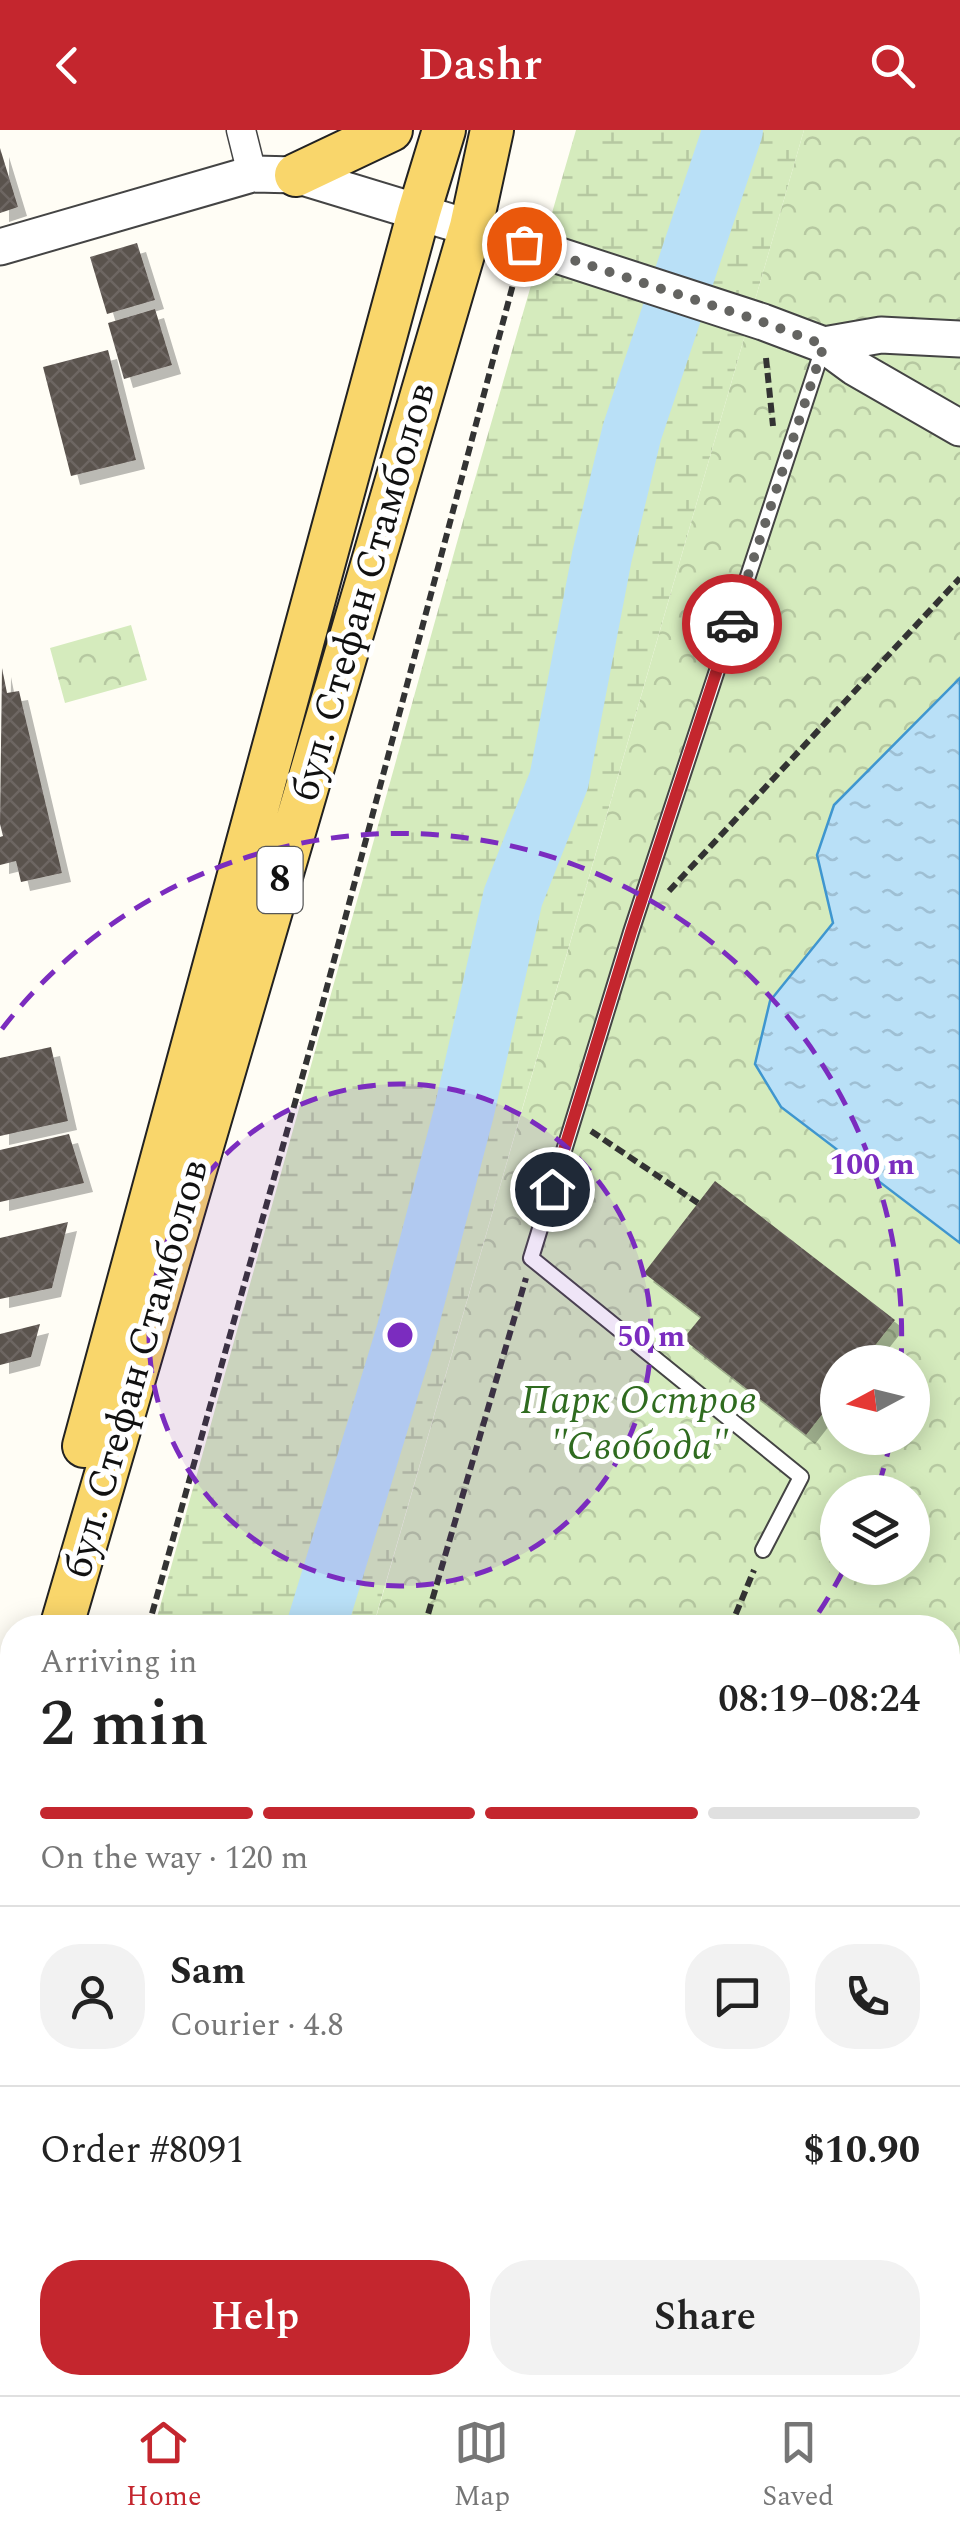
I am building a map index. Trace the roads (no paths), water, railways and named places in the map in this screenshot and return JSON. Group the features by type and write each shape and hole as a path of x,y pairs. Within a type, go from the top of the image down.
{"main road":[{"path":"296,175 391,130"},
{"name":"бул. Стефан Стамболов","path":"39,1615 444,130"},
{"name":"бул. Стефан Стамболов","path":"65,1615 471,227 492,130"}],"street":[{"path":"241,130 252,174"},
{"path":"0,247 252,174 296,175 524,244 824,345 854,368 960,428"},
{"path":"824,345 881,335 960,339"}],"lane":[{"path":"762,1550 801,1477 531,1258 631,932 824,345"}],"water":[{"path":"960,678 960,1243 781,1107 755,1064 770,1001 833,923 817,855 834,805"}],"waterway":[{"path":"320,1615 406,1333 464,1112 513,897 559,780 602,556 632,432 733,130"}],"park label":[{"name":"Парк Остров \"Свобода\"","path":"639,1424"}]}
